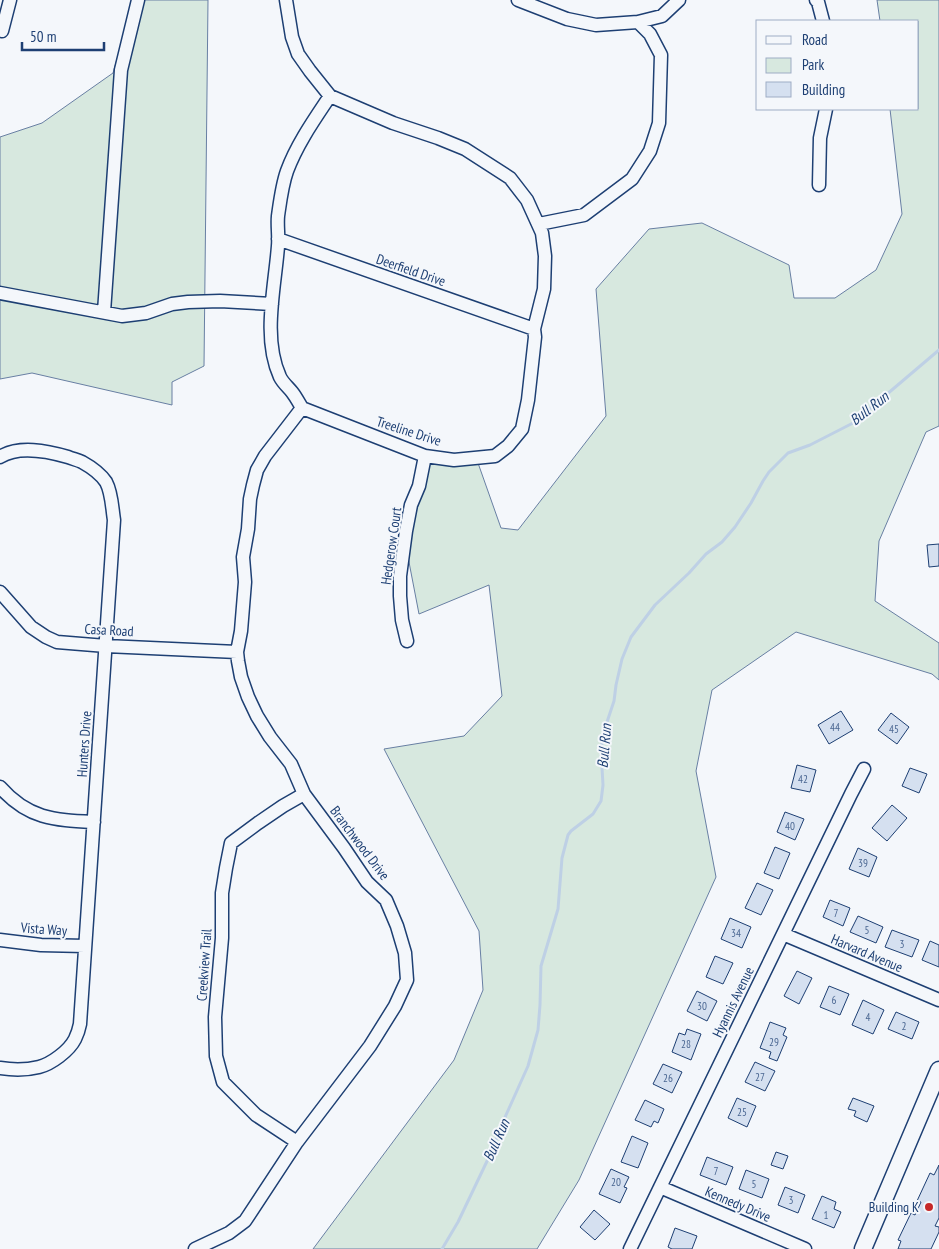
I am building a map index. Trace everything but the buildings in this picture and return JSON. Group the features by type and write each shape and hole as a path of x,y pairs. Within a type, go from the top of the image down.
{"main road":[{"path":"863,1249 939,1070"}],"street":[{"path":"2,31 10,0"},
{"path":"104,312 121,70 138,0"},
{"name":"Treeline Drive","path":"286,0 292,37 298,54 330,96 393,123 465,149 510,178 527,200 539,224 545,256 544,289 534,329 535,337 528,400 522,429 508,446 495,456 454,460 424,456 302,408"},
{"path":"518,0 567,18 596,25 638,22 662,16 679,0"},
{"path":"816,0 823,20"},
{"path":"539,224 584,215 632,179 650,151 659,123 661,55 650,34 638,22"},
{"path":"302,408 293,393 281,379 271,339 278,217 286,173 295,150 330,96"},
{"path":"819,185 820,138 826,110"},
{"name":"Deerfield Drive","path":"278,239 534,329"},
{"path":"0,293 122,316 146,313 172,304 188,302 272,304"},
{"name":"Branchwood Drive","path":"195,1249 229,1233 245,1220 297,1142 370,1046 396,1006 407,980 404,954 397,926 386,900 367,882 304,794 291,764 270,737 251,704 241,677 237,652 241,631 245,582 243,557 253,485 257,470 265,456 302,408"},
{"name":"Hunters Drive","path":"0,457 6,453 24,450 53,453 81,461 98,472 106,483 111,495 114,520 80,1024 75,1040 65,1052 40,1067 29,1069 0,1068"},
{"name":"Hedgerow Court","path":"407,641 402,620 400,576 406,532 412,505 419,486 424,456"},
{"name":"Casa Road","path":"0,592 31,627 58,642 237,652"},
{"name":"Hyannis Avenue","path":"630,1249 864,769"},
{"path":"0,787 14,802 36,814 67,820 94,822"},
{"name":"Creekview Trail","path":"297,1142 256,1115 223,1082 216,1056 215,1017 222,938 222,893 231,844 258,822 304,794"},
{"name":"Harvard Avenue","path":"783,934 939,1000"},
{"name":"Vista Way","path":"0,940 41,945 85,946"},
{"name":"Kennedy Drive","path":"660,1187 805,1249"}],"green space":[{"path":"134,0 208,0 204,366 172,382 172,405 32,373 0,379 0,137 42,123 113,73"},
{"path":"877,0 939,0 939,426 926,432 879,541 875,601 939,643 939,680 932,674 796,632 712,690 696,771 716,877 579,1180 537,1249 313,1249 454,1060 483,990 479,931 384,749 464,736 502,696 489,585 419,614 403,531 426,460 478,463 501,528 518,530 606,416 596,289 649,229 702,223 789,265 794,298 835,298 876,270 902,214 890,110 919,110 919,20 880,20"}],"waterway":[{"name":"Bull Run","path":"442,1249 458,1222 489,1157 528,1066 538,1030 541,966 558,909 562,858 568,835 593,814 601,801 603,785 601,751 603,734 614,701 622,659 631,637 655,605 706,554 722,542 735,527 769,472 788,453 810,445 853,423 939,350"}],"place":[{"name":"Building K","path":"929,1207"}]}
